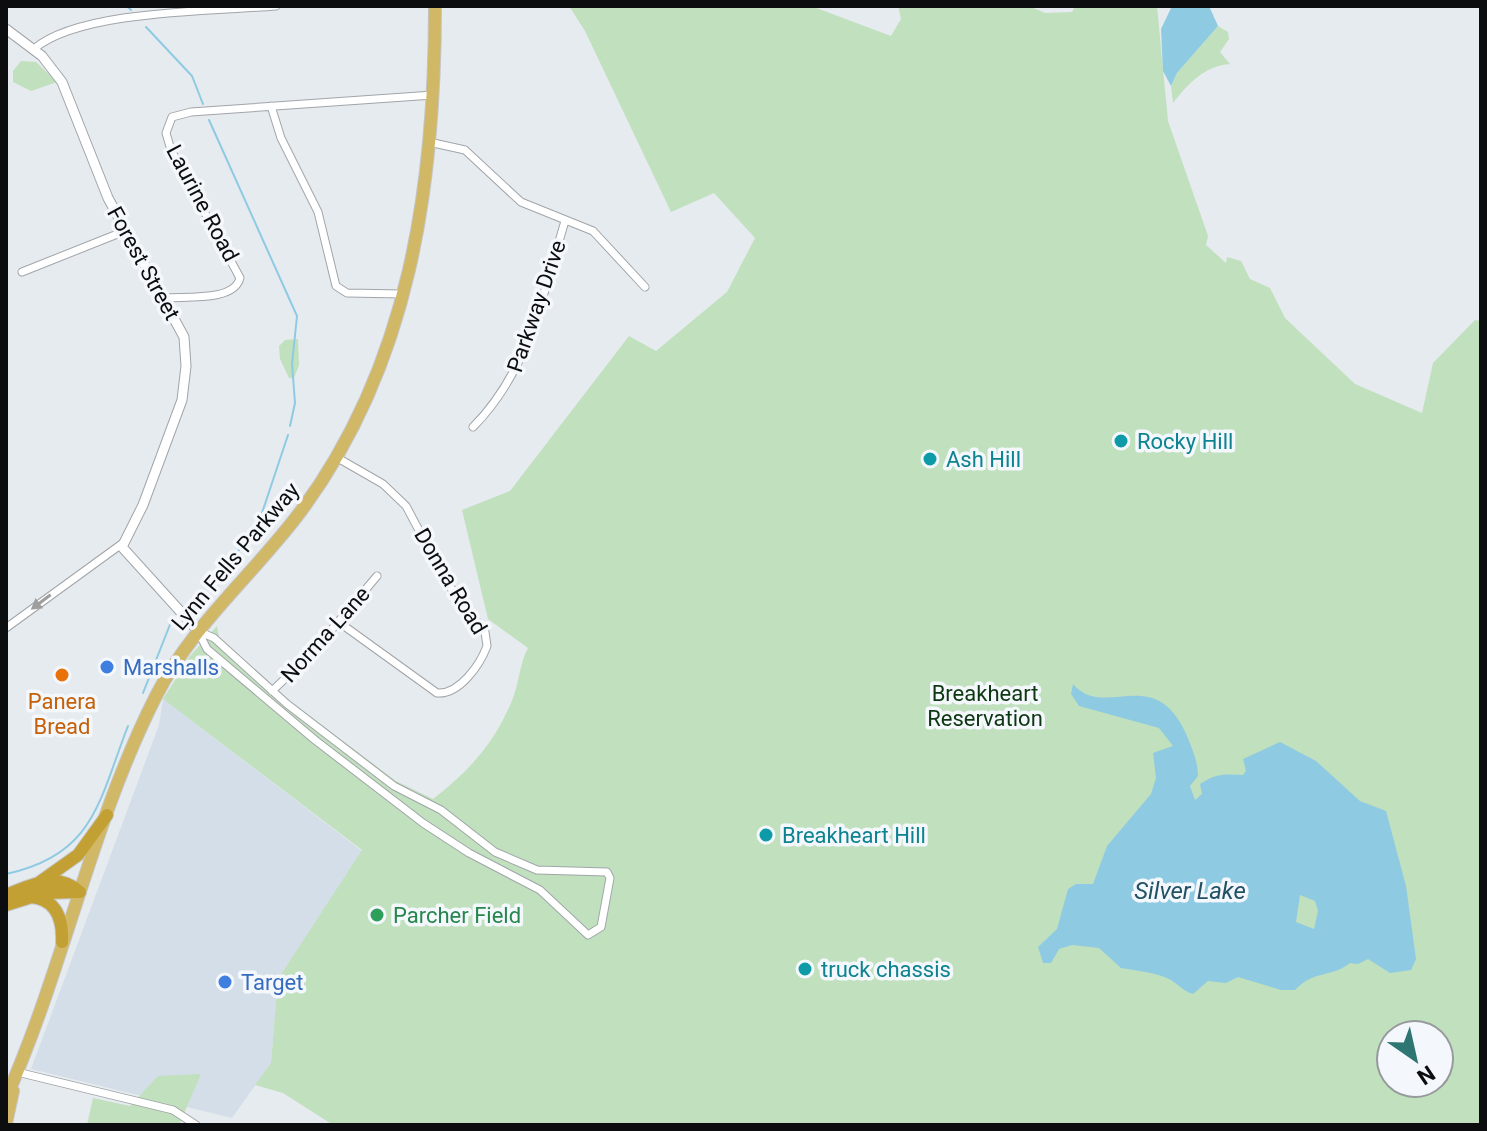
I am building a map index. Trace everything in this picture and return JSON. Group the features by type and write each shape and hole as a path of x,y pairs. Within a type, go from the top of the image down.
{"highway":[{"path":"6,895 40,882 78,855 107,815"},
{"path":"40,882 64,881 80,892"},
{"path":"6,905 28,897 80,892"},
{"path":"28,897 42,898 55,909 62,924 62,942"}],"main road":[{"name":"Lynn Fells Parkway","path":"6,1098 107,815 156,696 198,631 294,521 336,457 378,375 405,294 419,224 433,95 435,6"},
{"name":"Lynn Fells Parkway","path":"6,1123 17,1072"}],"street":[{"path":"34,49 58,35 106,21 276,6"},
{"name":"Forest Street","path":"6,29 34,49 64,85 100,181 125,231 165,298 185,344 184,392 143,505 123,543"},
{"name":"Laurine Road","path":"165,298 224,293 234,289 240,280 238,269 171,150 166,133 168,121 178,114 191,112 433,95"},
{"path":"271,106 281,138 318,212 336,286 347,293 405,294"},
{"path":"429,142 454,146 473,155 521,202 599,235 645,287"},
{"name":"Parkway Drive","path":"473,427 499,398 522,358 565,221"},
{"path":"22,272 125,231"},
{"name":"Donna Road","path":"336,457 383,484 406,506 447,583 485,632 487,646 459,686 445,694 437,693 340,623"},
{"path":"6,628 123,543"},
{"path":"123,543 123,552 182,610 207,649 268,702 423,823 540,890 588,935 601,927 610,878 607,872 565,873 527,867 495,852 441,810 394,786 272,691 214,638 198,631"},
{"name":"Norma Lane","path":"272,691 340,623 377,576"},
{"path":"453,842 463,828"},
{"path":"521,880 527,867"},
{"path":"17,1072 173,1110 196,1125"}],"shaded area":[{"path":"163,699 362,851 278,979 271,1063 232,1118 31,1069 159,725"}],"green space":[{"name":"Breakheart Reservation","path":"569,6 811,6 891,36 901,19 898,6 1029,6 1045,13 1072,12 1075,6 1157,6 1168,121 1208,236 1206,245 1226,263 1227,257 1241,261 1250,279 1270,288 1285,318 1355,384 1422,413 1433,363 1475,320 1481,321 1481,1125 333,1125 283,1093 255,1085 271,1063 278,979 362,850 163,699 190,656 217,626 219,637 289,700 396,781 433,799 458,778 488,744 504,718 528,648 488,619 462,510 510,491 629,336 656,351 727,292 755,238 714,193 671,212 585,31"},
{"path":"1218,26 1228,32 1229,39 1220,52 1230,64 1204,72 1173,103 1171,86 1177,73"},
{"path":"21,61 36,62 57,82 31,91 13,82 13,71"},
{"path":"298,339 299,365 294,378 289,378 280,359 279,346 285,340"},
{"path":"201,1074 179,1125 87,1125 93,1098 130,1106 158,1076"}],"water":[{"path":"1172,6 1209,6 1218,26 1177,73 1171,86 1163,71 1161,29"},
{"name":"Silver Lake","path":"1073,684 1086,694 1148,697 1164,704 1178,719 1194,754 1198,776 1190,786 1195,800 1202,794 1200,784 1221,775 1243,775 1246,771 1243,759 1280,742 1316,761 1360,801 1386,811 1406,886 1416,959 1411,970 1390,973 1368,959 1316,976 1295,990 1281,990 1238,977 1226,983 1208,981 1193,994 1165,977 1121,968 1099,948 1072,945 1059,949 1051,963 1043,963 1038,947 1057,929 1068,889 1076,884 1093,884 1107,846 1151,794 1156,778 1153,753 1173,746 1159,728 1079,706 1071,694","holes":["1300,895 1315,901 1318,911 1314,929 1296,922"]}],"waterway":[{"path":"127,6 131,10"},
{"path":"146,27 192,76 203,104"},
{"path":"209,120 297,316 292,364 295,403 290,426"},
{"path":"220,569 255,534 288,435"},
{"path":"143,693 173,617"},
{"path":"6,874 36,865 59,853 76,838 90,821 100,800 128,726"}],"place":[{"name":"Rocky Hill","path":"1121,441"},
{"name":"Ash Hill","path":"930,459"},
{"name":"Marshalls","path":"107,667"},
{"name":"Panera Bread","path":"62,675"},
{"name":"Breakheart Hill","path":"766,835"},
{"name":"Parcher Field","path":"377,915"},
{"name":"truck chassis","path":"805,969"},
{"name":"Target","path":"225,982"}]}
